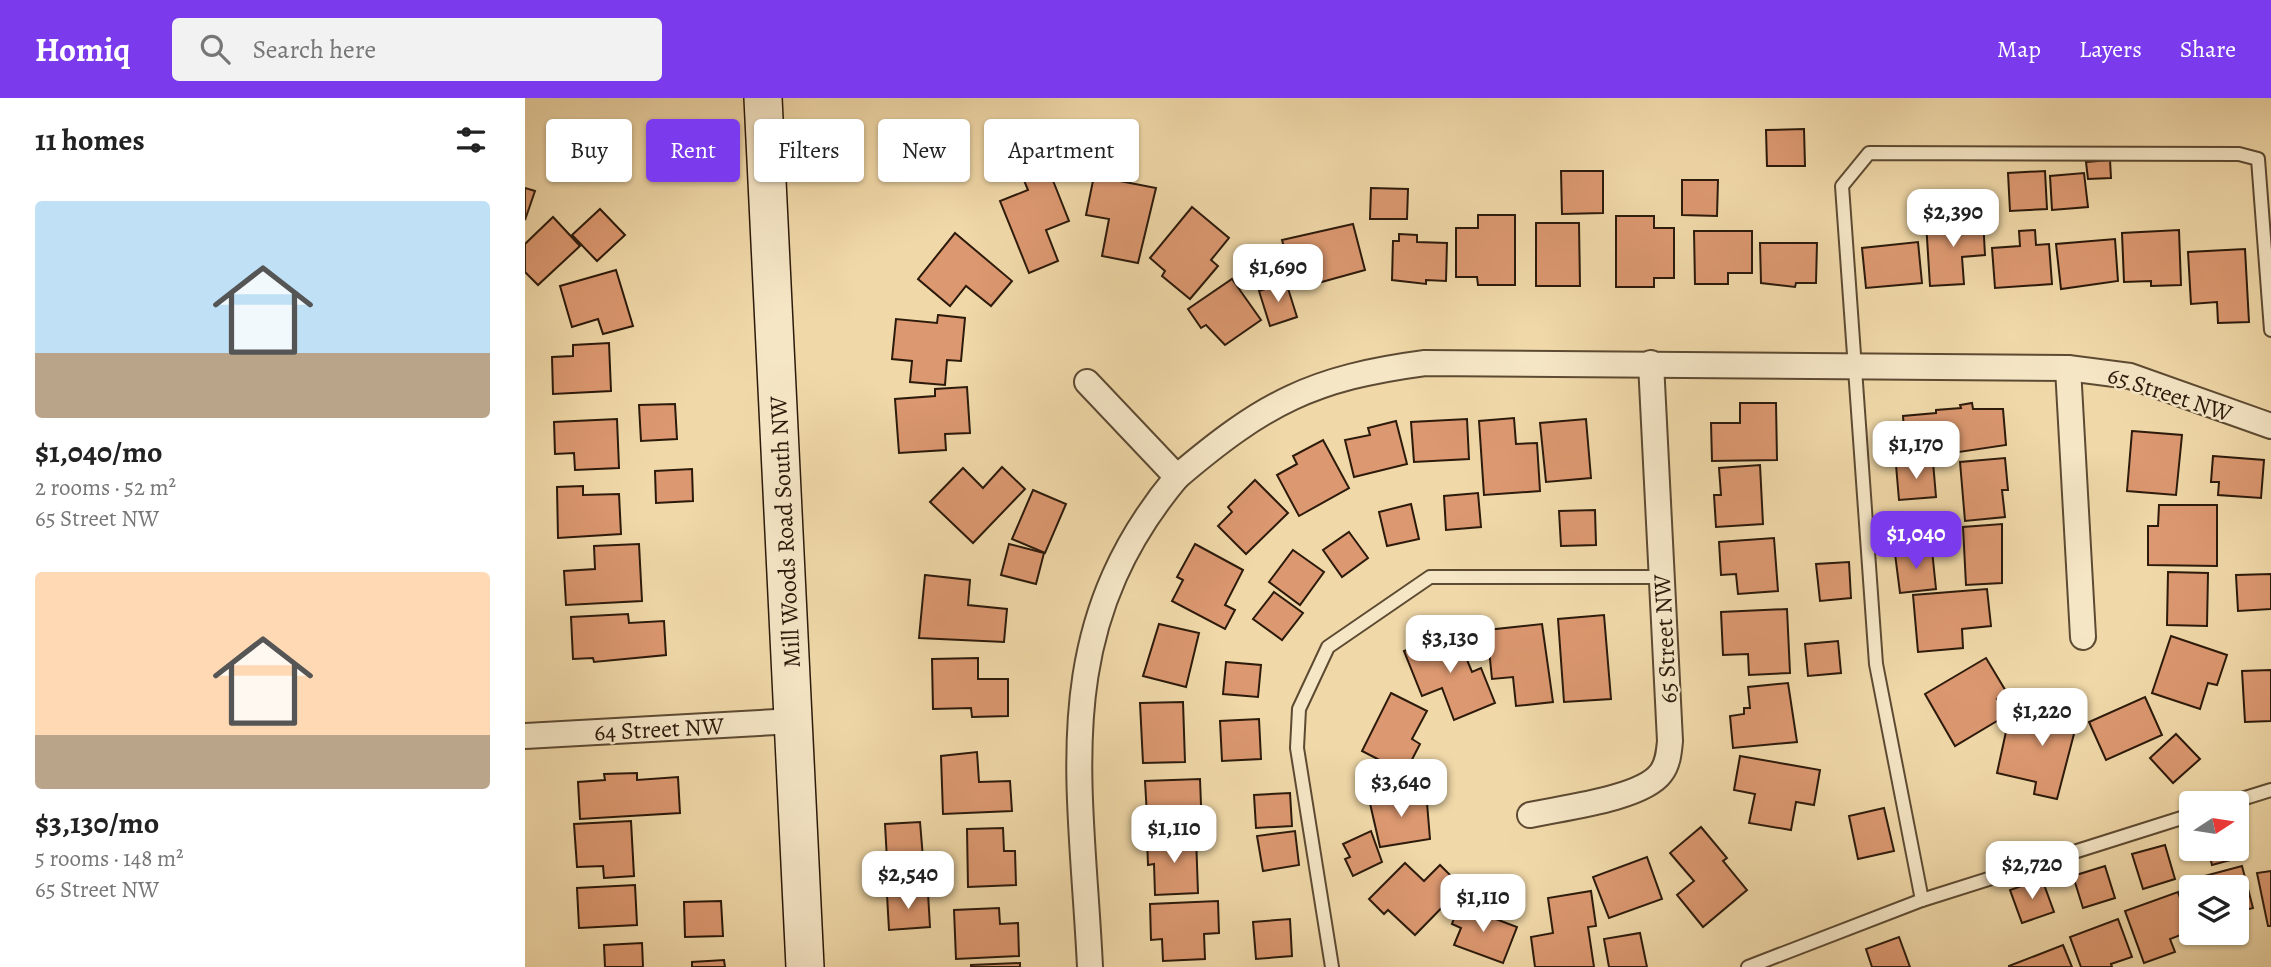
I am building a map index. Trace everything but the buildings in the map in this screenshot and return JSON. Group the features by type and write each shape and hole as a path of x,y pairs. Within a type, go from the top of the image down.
{"street":[{"name":"Mill Woods Road South NW","path":"763,98 805,967"},
{"name":"65 Street NW","path":"1090,967 1079,734 1084,668 1097,618 1117,567 1153,506 1177,477 1251,419 1279,402 1340,378 1425,363 2068,368 2130,376 2271,426"},
{"name":"65 Street NW","path":"1529,815 1606,798 1649,783 1660,774 1668,759 1670,741 1651,363"},
{"name":"65 Street NW","path":"2068,368 2083,637"},
{"path":"1087,382 1177,477"},
{"name":"64 Street NW","path":"525,736 794,721"}],"lane":[{"path":"1922,900 1876,664 1842,186 1869,153 2239,154 2258,159 2271,330"},
{"path":"1332,967 1297,748 1299,709 1328,647 1430,577 1661,577"},
{"path":"2249,797 2271,790"},
{"path":"1748,967 1922,900 2179,819"}]}
